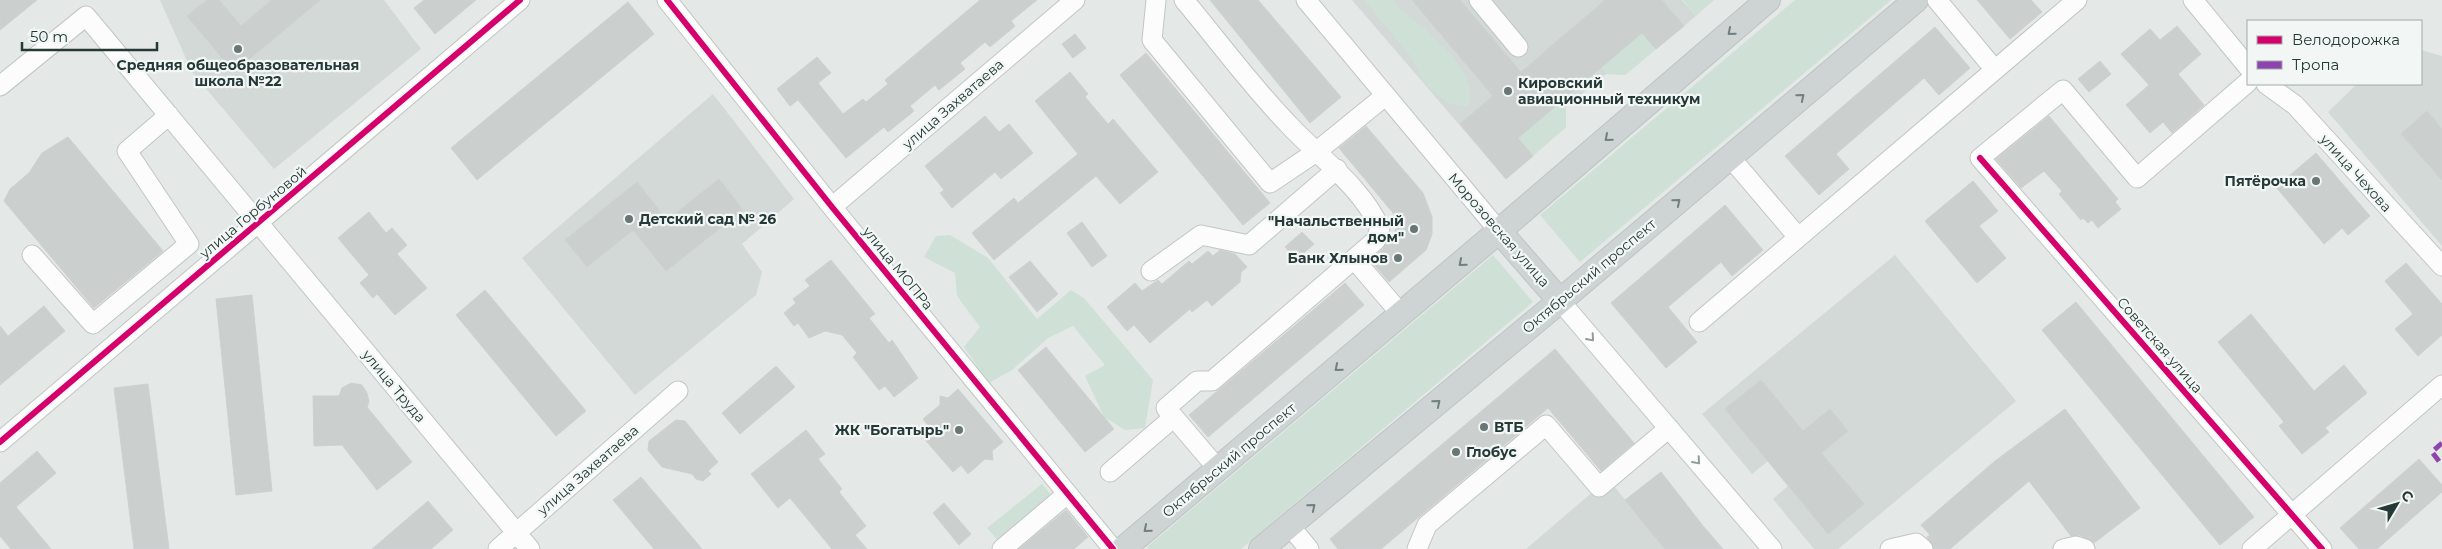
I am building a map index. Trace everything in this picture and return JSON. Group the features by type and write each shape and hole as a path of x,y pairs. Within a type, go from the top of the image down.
{"main road":[{"name":"Октябрьский проспект","path":"1123,549 1499,231 1768,0"},
{"name":"Октябрьский проспект","path":"1261,549 1560,301 1916,0"},
{"name":"Морозовская улица","path":"1499,231 1560,301"}],"street":[{"name":"улица Горбуновой","path":"0,442 259,224 520,0"},
{"name":"улица МОПРа","path":"668,0 832,207 1113,549"},
{"name":"улица Захватаева","path":"832,207 1074,0"},
{"path":"1156,0 1152,40 1270,183 1316,152 1385,96"},
{"path":"1184,0 1289,125 1316,152 1337,169 1373,212 1380,228 1376,240 1212,381 1197,381 1166,408 1218,469"},
{"name":"Морозовская улица","path":"1306,0 1499,231"},
{"path":"1479,0 1518,47"},
{"path":"1936,0 1996,70"},
{"path":"1699,322 2077,0"},
{"path":"2193,0 2247,66"},
{"name":"улица Труда","path":"0,86 86,16 530,549"},
{"name":"Советская улица","path":"2247,83 2137,178 2063,90 1980,158 2322,549"},
{"name":"улица Чехова","path":"2267,85 2295,105 2442,266"},
{"path":"32,255 93,324 189,244 127,151 169,115"},
{"path":"1730,157 1798,238"},
{"path":"1151,271 1200,234 1249,245 1337,169"},
{"path":"1354,259 1401,314"},
{"name":"Морозовская улица","path":"1560,301 1772,549"},
{"path":"2252,549 2442,385"},
{"name":"улица Захватаева","path":"498,549 678,391"},
{"path":"1110,472 1174,417"},
{"path":"1417,549 1427,525 1546,425 1599,487 1669,428"},
{"path":"1002,549 1067,494"},
{"path":"1289,525 1309,549"},
{"path":"1890,549 1916,543 1923,549"},
{"path":"2064,549 2076,546 2085,549"}],"shaded area":[{"path":"160,0 384,0 421,49 274,169 192,72"},
{"name":"Кировский авиационный техникум","path":"1352,0 1682,0 1696,16 1625,75 1606,74 1566,107 1566,127 1506,179"},
{"path":"1364,0 1394,0 1399,8 1448,51 1467,79 1470,93 1468,106 1449,104 1423,82 1412,58"},
{"path":"1683,0 1714,0 1696,16"},
{"path":"1795,0 1891,0 1580,262 1540,215"},
{"path":"1642,33 1656,49 1625,75 1606,73 1601,68"},
{"path":"2422,50 2442,56 2442,246 2328,112 2356,85 2422,85"},
{"path":"713,94 794,199 742,244 762,272 756,295 635,395 522,258"},
{"path":"1561,102 1566,107 1566,127 1533,156 1518,138"},
{"path":"950,235 988,258 1037,319 1071,290 1084,298 1153,380 1145,428 1125,430 1104,417 1085,376 1105,365 1073,326 1048,338 1012,370 989,383 964,347 980,327 957,296 955,273 924,257 936,236"},
{"path":"1493,255 1533,302 1241,549 1149,549 1147,547"},
{"path":"1895,255 2016,401 1838,549 1814,549 1773,499 1788,486 1768,461 1752,474 1702,414"},
{"path":"1608,479 1666,549 1526,549"},
{"path":"1042,484 1053,497 1002,545 987,528"}],"building":[{"path":"0,0 37,0 0,30"},
{"name":"Средняя общеобразовательная школа №22","path":"207,0 219,0 241,26 272,0 320,0 234,72 187,16"},
{"path":"424,0 476,0 435,34 414,8"},
{"path":"980,0 1037,0 1011,21 1015,26 990,47 985,42 960,63 965,69 939,90 935,85 910,106 914,111 888,132 884,127 846,158 798,100 790,106 777,89 817,57 831,73 818,83 843,114 863,99 866,102 888,84 885,80"},
{"path":"1210,0 1258,0 1341,97 1310,123"},
{"path":"1412,0 1460,0 1521,72 1605,0 1662,0 1684,26 1656,49 1642,33 1518,138 1533,156 1506,179 1460,124 1493,96"},
{"path":"1977,0 2031,0 2042,12 2010,39"},
{"path":"628,2 654,34 477,180 451,148"},
{"path":"2177,26 2201,54 2178,74 2204,105 2172,133 2163,122 2150,133 2126,105 2149,85 2121,54 2150,29 2160,40"},
{"path":"1935,27 1970,68 1939,95 1924,78 1836,154 1849,169 1819,195 1785,156"},
{"path":"1075,34 1086,48 1073,58 1062,44"},
{"path":"1146,53 1270,203 1243,225 1120,75"},
{"path":"2100,61 2111,74 2089,92 2078,79"},
{"path":"1070,72 1088,94 1085,97 1108,124 1113,119 1158,172 1120,204 1096,176 994,260 972,233 1014,198 1018,203 1078,154 1035,101"},
{"path":"2427,111 2442,129 2442,180 2401,134"},
{"path":"985,116 999,132 1009,124 1033,153 1001,179 995,172 952,208 940,193 944,190 925,166"},
{"path":"2049,116 2118,199 2115,202 2121,209 2098,228 2092,220 2088,223 2083,218 2081,220 2059,194 2062,191 2044,171 2021,188 1996,159"},
{"path":"1366,126 1423,193 1432,217 1432,234 1426,250 1389,282 1370,260 1383,249 1389,237 1395,232 1398,219 1339,148"},
{"path":"68,137 163,251 94,308 4,201 10,189 29,173 42,153"},
{"path":"2316,153 2370,216 2348,235 2342,228 2324,244 2276,187"},
{"name":"Детский сад № 26","path":"719,179 743,210 666,271 633,230 587,267 565,240 637,182 667,220"},
{"path":"1973,181 1998,211 1979,226 2006,258 1977,283 1925,221"},
{"path":"1725,205 1763,250 1732,276 1721,262 1668,307 1697,342 1666,368 1611,303"},
{"path":"369,212 386,233 392,228 407,245 397,254 427,288 395,315 377,294 373,298 360,283 369,275 338,238"},
{"path":"1082,222 1107,256 1092,267 1067,233"},
{"path":"1302,232 1314,244 1296,260 1285,247"},
{"path":"1220,250 1235,254 1247,267 1241,272 1240,282 1212,306 1207,300 1192,312 1190,309 1150,343 1134,325 1127,331 1107,307 1135,283 1142,291 1158,280 1162,284 1189,261 1192,264 1208,251 1213,256"},
{"path":"831,260 875,314 869,318 889,343 892,340 918,378 894,397 885,386 879,390 853,357 857,353 842,335 825,331 809,338 798,323 794,326 784,313 796,303 793,299 810,286 805,280"},
{"path":"1030,261 1058,294 1037,312 1009,277"},
{"path":"2406,263 2442,304 2442,335 2418,356 2395,329 2413,314 2385,281"},
{"path":"1345,283 1364,305 1208,437 1189,415"},
{"path":"485,290 586,411 556,436 456,315"},
{"path":"252,295 272,491 236,495 216,299"},
{"path":"2076,302 2254,517 2220,545 2042,330"},
{"path":"44,306 65,331 0,385 0,326 8,336"},
{"path":"2251,314 2314,391 2344,365 2367,393 2325,428 2329,432 2302,454 2279,426 2284,422 2218,342"},
{"path":"1046,347 1114,429 1085,452 1018,370"},
{"path":"1555,349 1634,443 1601,471 1548,408 1381,549 1338,549 1330,539"},
{"path":"776,366 795,387 740,434 722,413"},
{"path":"1761,380 1803,431 1830,409 1848,431 1821,453 1864,504 1828,534 1725,409"},
{"path":"351,383 362,385 369,401 367,407 412,462 377,490 342,445 314,446 313,396 339,396 342,388"},
{"path":"148,384 169,549 134,549 114,388"},
{"name":"ЖК \"Богатырь\"","path":"958,389 1003,442 992,451 993,460 985,459 968,474 961,465 953,472 920,434 929,427 923,419 940,405 940,396 948,398"},
{"path":"2065,409 2140,508 2094,543 2080,535 2071,536 2029,481 1950,549 1934,549 1927,537 1930,535 1921,525 1995,461"},
{"path":"676,420 685,421 718,462 708,471 711,474 703,481 696,479 692,474 662,467 648,450 649,441"},
{"path":"806,430 825,454 818,459 842,489 839,492 866,526 855,535 867,549 832,549 790,498 778,508 751,474"},
{"path":"37,451 56,473 16,507 51,549 11,549 0,536 0,483"},
{"path":"2419,459 2442,485 2442,492 2377,549 2359,549 2340,528"},
{"path":"1661,472 1723,549 1665,549 1625,500"},
{"path":"641,477 702,549 654,549 613,500"},
{"path":"428,501 453,530 431,549 372,549"},
{"path":"944,503 971,534 959,545 933,513"},
{"path":"1066,510 1088,537 1074,549 1019,549"}],"marked path":[{"path":"2442,443 2432,452 2442,465"}],"cycle path":[{"path":"0,442 520,0"},
{"path":"667,0 832,207 1113,549"},
{"path":"1980,158 2322,549"}],"place":[{"name":"Средняя общеобразовательная школа №22","path":"238,49"},
{"name":"Кировский авиационный техникум","path":"1508,91"},
{"name":"Пятёрочка","path":"2316,181"},
{"name":"Детский сад № 26","path":"629,219"},
{"name":"\"Начальственный дом\"","path":"1414,229"},
{"name":"Банк Хлынов","path":"1398,258"},
{"name":"ВТБ","path":"1484,427"},
{"name":"ЖК \"Богатырь\"","path":"959,430"},
{"name":"Глобус","path":"1456,452"}]}
